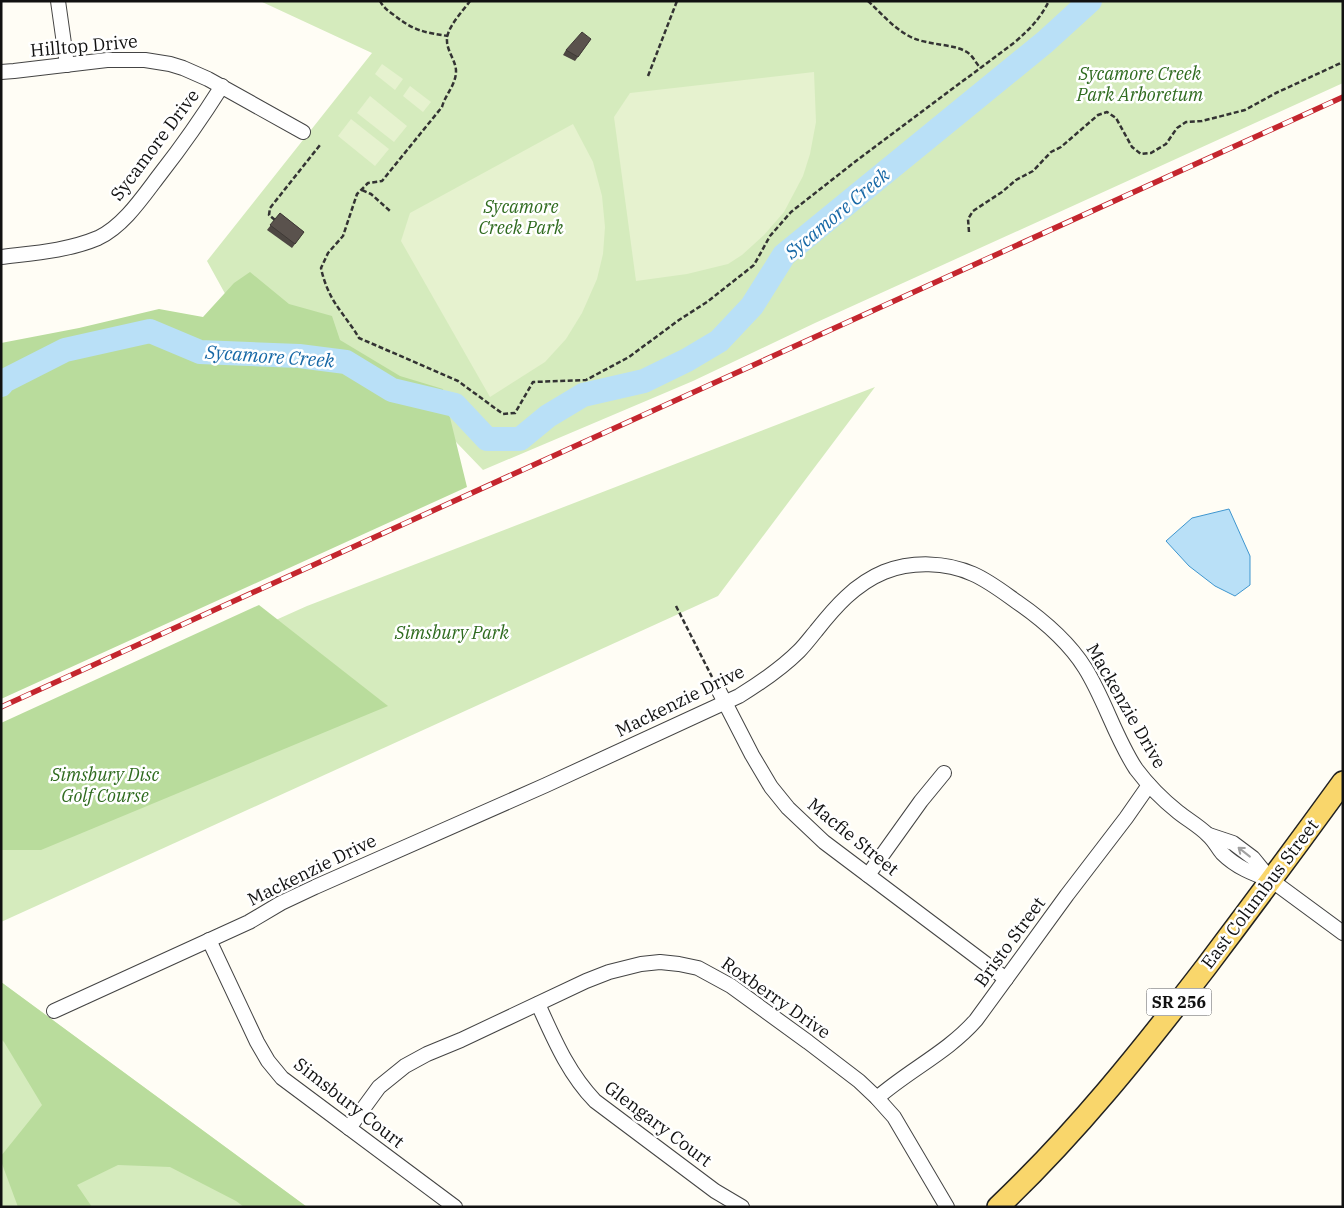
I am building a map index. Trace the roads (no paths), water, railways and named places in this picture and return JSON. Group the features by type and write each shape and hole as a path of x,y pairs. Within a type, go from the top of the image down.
{"main road":[{"name":"East Columbus Street","path":"998,1207 1052,1153 1151,1039 1272,880 1343,782"}],"street":[{"path":"58,1 67,65"},
{"name":"Hilltop Drive","path":"1,72 108,60 145,60 183,68 222,86 303,132"},
{"name":"Sycamore Drive","path":"1,257 63,249 82,244 100,237 116,226 142,197 190,134 222,86"},
{"name":"Mackenzie Drive","path":"54,1012 248,922 281,903 315,887 546,785 725,702 755,686 775,672 800,650 831,612 868,580 885,572 912,565 956,568 972,574 987,581 1033,613 1062,638 1085,668 1127,753 1137,770 1149,784 1177,812 1209,835 1223,854 1244,869 1272,880 1343,933"},
{"name":"Macfie Street","path":"718,687 752,755 771,787 816,836 1006,979"},
{"path":"868,876 944,772"},
{"name":"Bristo Street","path":"877,1098 951,1044 976,1020 1126,818 1149,784"},
{"name":"Simsbury Court","path":"209,940 257,1042 268,1061 282,1078 455,1207"},
{"name":"Roxberry Drive","path":"349,1128 379,1087 405,1066 427,1054 586,981 622,968 660,962 679,964 698,968 731,986 859,1081 894,1117 947,1207"},
{"name":"Glengary Court","path":"538,1004 571,1072 595,1101 715,1191 742,1207"}],"water":[{"path":"1229,509 1250,556 1250,585 1235,596 1215,586 1189,566 1166,541 1192,518"}],"waterway":[{"name":"Sycamore Creek","path":"1,385 4,381 65,350 150,331 200,352 299,356 346,362 392,390 455,405 487,439 520,439 548,416 583,395 644,381 687,360 719,341 752,306 784,255 1045,42 1090,1"}],"railway":[{"path":"1,707 1343,97"}],"park label":[{"name":"Sycamore Creek Park Arboretum","path":"1140,84"},
{"name":"Sycamore Creek Park","path":"521,217"},
{"name":"Simsbury Park","path":"452,633"},
{"name":"Simsbury Disc Golf Course","path":"105,785"}]}
